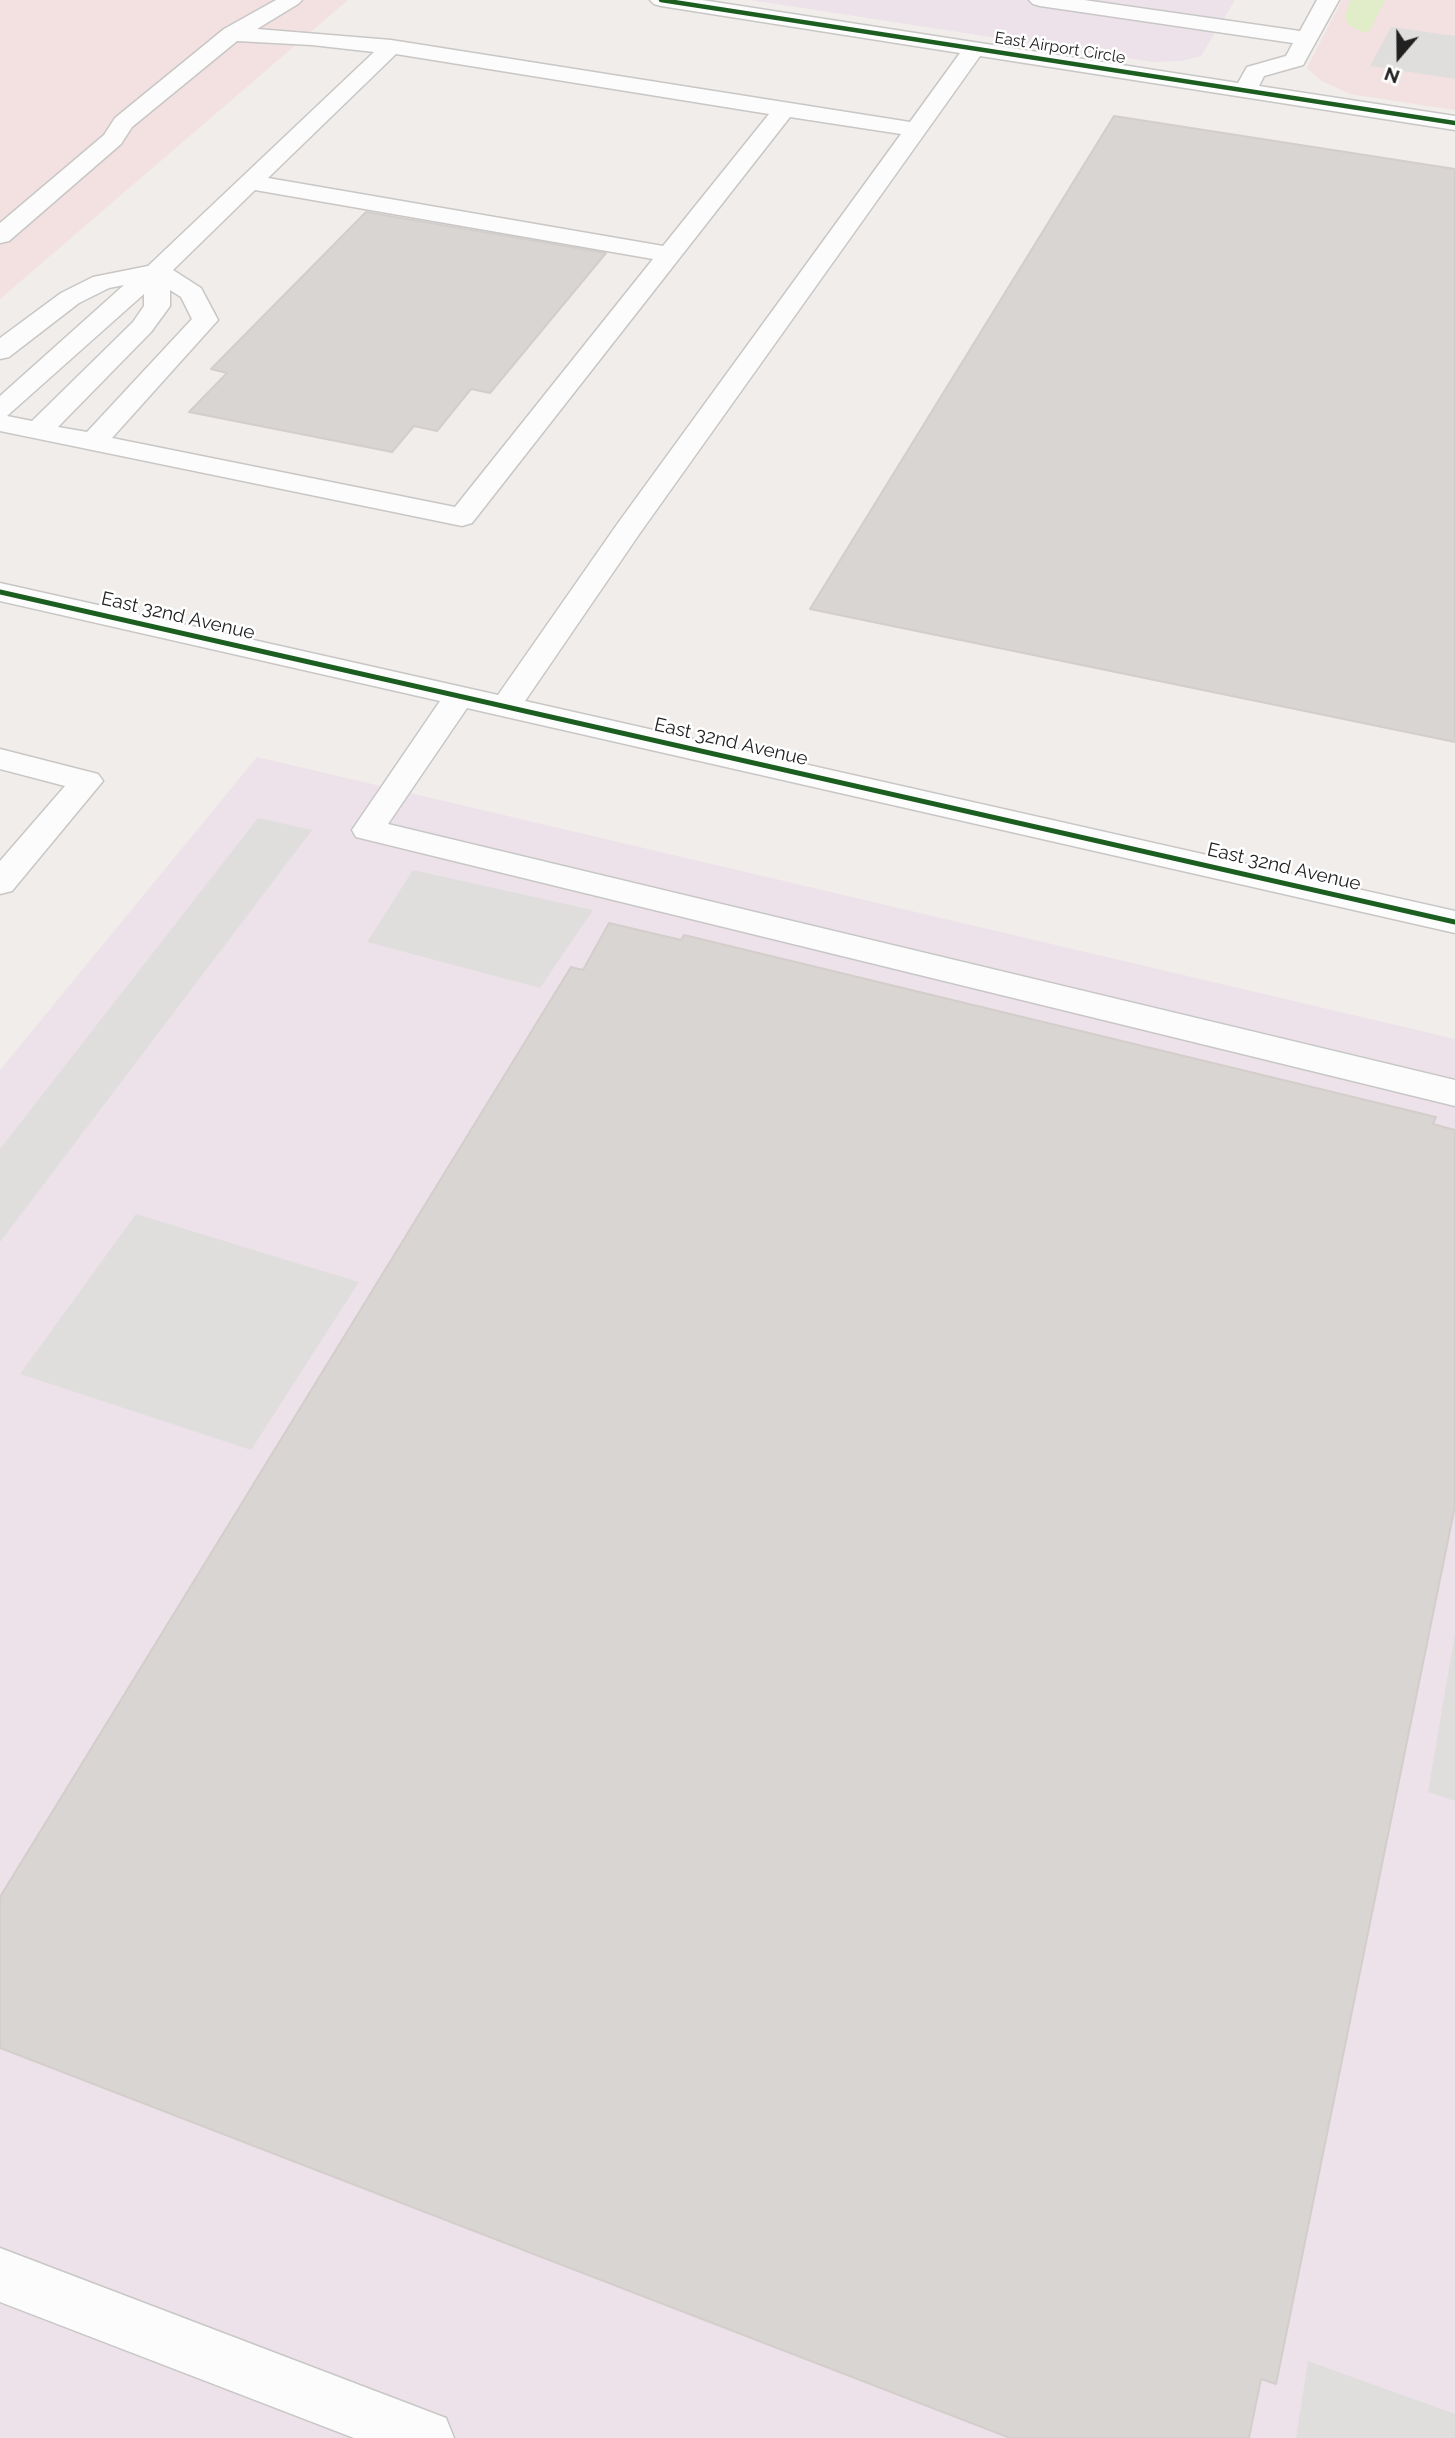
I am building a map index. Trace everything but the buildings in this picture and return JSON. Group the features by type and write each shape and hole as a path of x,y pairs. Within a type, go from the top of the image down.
{"street":[{"path":"0,236 113,139 123,122 232,34 291,0"},
{"name":"East Airport Circle","path":"661,0 973,50 1250,81 1455,123"},
{"path":"1040,0 1308,39"},
{"path":"1261,10 1241,52 1250,81 1295,60 1328,0"},
{"path":"839,28 854,9"},
{"path":"232,34 312,38 391,47 917,130"},
{"path":"0,410 100,318 157,271 391,47"},
{"path":"506,707 628,529 973,50"},
{"path":"0,423 462,517 783,110"},
{"path":"248,182 670,255"},
{"path":"37,431 142,327 157,306 157,271"},
{"path":"0,351 70,298 103,282 157,271 192,293 205,320 93,442"},
{"name":"East 32nd Avenue","path":"0,592 1455,922"},
{"path":"459,696 368,830 1455,1093"},
{"path":"0,759 87,781 0,883"},
{"path":"0,2275 426,2438"}],"shaded area":[{"path":"0,0 348,0 0,299"},
{"path":"751,0 1235,0 1201,56 1181,61 1153,62"},
{"path":"1342,0 1455,0 1455,110 1350,94 1320,80 1307,68"},
{"path":"1391,27 1455,36 1455,79 1370,66"},
{"path":"257,757 1455,1039 1455,2438 0,2438 0,1070"},
{"path":"258,818 312,830 0,1242 0,1149"},
{"path":"413,870 593,910 540,988 367,942"},
{"path":"136,1214 359,1282 251,1450 20,1374"},
{"path":"1455,1633 1455,1801 1428,1792"},
{"path":"1308,2361 1455,2414 1455,2438 1296,2438"}],"green space":[{"path":"1351,0 1385,0 1370,30 1364,33 1347,24 1345,14"}],"cycle path":[{"path":"661,0 1455,123"},
{"path":"0,592 1455,922"}]}
